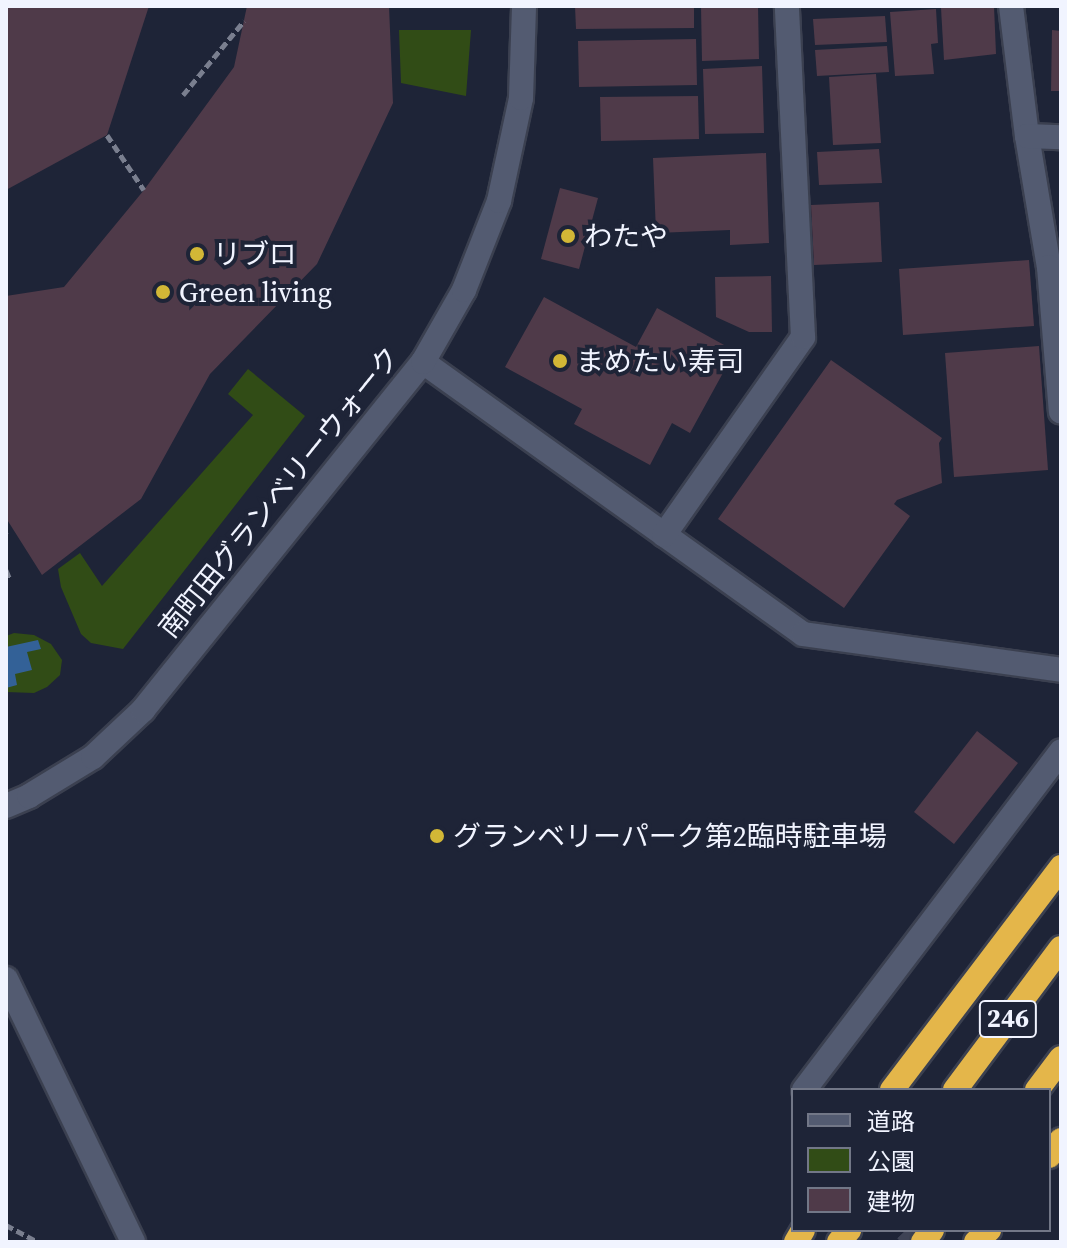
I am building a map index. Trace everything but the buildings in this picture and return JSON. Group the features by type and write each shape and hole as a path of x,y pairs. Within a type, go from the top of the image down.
{"highway":[{"path":"894,1088 1061,867"},
{"name":"246","path":"956,1088 1061,948"},
{"name":"246","path":"1038,1088 1061,1058"}],"street":[{"name":"南町田グランベリーウォーク","path":"6,806 93,757 143,710 423,362 464,290 499,201 521,98 524,6"},
{"path":"664,535 803,337 787,6"},
{"path":"1011,6 1027,136 1049,267 1061,412"},
{"path":"1027,136 1061,137"},
{"path":"423,362 803,634 1061,670"},
{"path":"811,1084 1061,752"},
{"path":"6,979 133,1242"}],"path":[{"path":"183,95 244,21"},
{"path":"107,135 144,190"},
{"path":"6,570 10,580"},
{"path":"6,1225 38,1242"}],"green space":[{"path":"399,30 471,30 466,96 401,83"},
{"path":"248,369 305,416 123,649 91,643 81,634 61,587 58,569 80,553 102,586 253,415 228,394"},
{"path":"14,633 34,635 51,644 62,660 60,675 47,687 34,693 6,692 6,636"}],"water":[{"path":"38,640 41,649 27,652 32,670 15,674 17,685 6,688 6,647"}],"tunnel":[{"path":"908,1232 917,1242"}],"place":[{"name":"わたや","path":"568,236"},
{"name":"リブロ","path":"197,254"},
{"name":"Green living","path":"163,292"},
{"name":"まめたい寿司","path":"560,361"},
{"name":"グランベリーパーク第2臨時駐車場","path":"437,836"}]}
